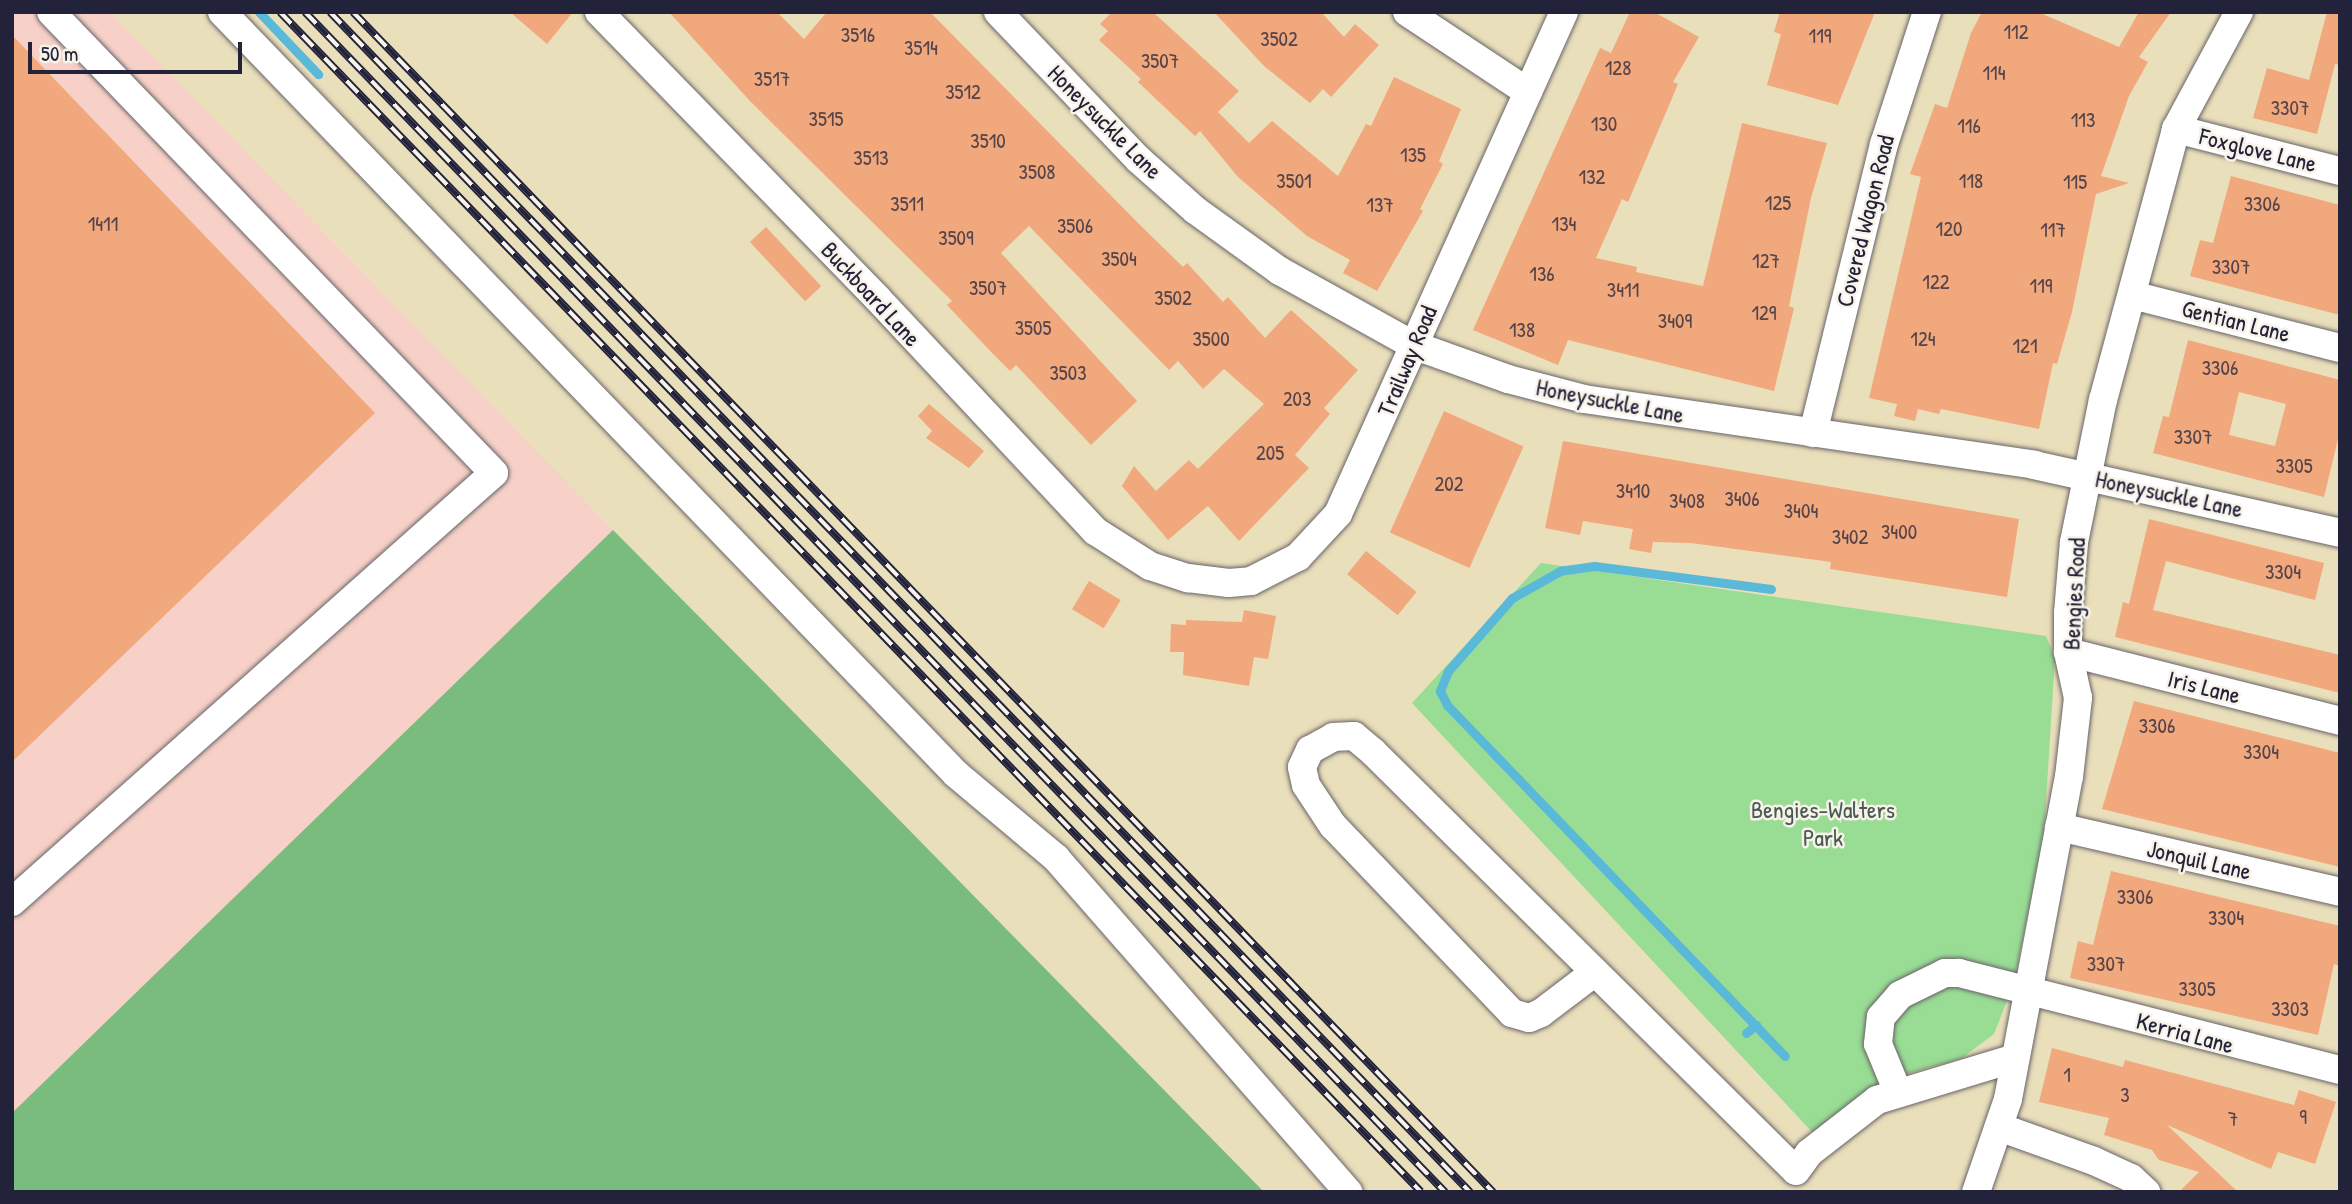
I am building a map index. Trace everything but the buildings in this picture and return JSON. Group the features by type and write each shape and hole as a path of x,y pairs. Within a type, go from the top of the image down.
{"street":[{"path":"12,902 494,473 51,12"},
{"path":"222,12 956,774 1056,858 1348,1192"},
{"name":"Buckboard Lane","path":"599,12 878,299 1094,531 1150,566"},
{"name":"Honeysuckle Lane","path":"998,12 1138,159 1195,209 1279,271 1413,345 1518,382 1584,399 2087,476 2340,533"},
{"path":"1407,12 1528,92"},
{"name":"Trailway Road","path":"1150,566 1188,579 1229,583 1251,581 1298,556 1338,514 1364,464 1413,345 1564,12"},
{"name":"Covered Wagon Road","path":"1813,433 1884,144 1927,12"},
{"name":"Bengies Road","path":"1976,1192 1999,1127 2015,1058 2030,992 2059,827 2078,698 2068,652 2074,542 2087,476 2176,130 2239,12"},
{"name":"Foxglove Lane","path":"2176,130 2340,171"},
{"name":"Gentian Lane","path":"2132,295 2340,348"},
{"name":"Iris Lane","path":"2068,652 2340,721"},
{"path":"1595,972 1541,1013 1528,1018 1512,1013 1333,826 1306,785 1302,767 1310,750 1333,737 1354,736 1595,972 1796,1171 1829,1136 1877,1100 1897,1090 1975,1073 2015,1058"},
{"name":"Jonquil Lane","path":"2059,827 2340,892"},
{"name":"Kerria Lane","path":"1897,1090 1878,1044 1878,1028 1900,995 1930,978 1959,973 2340,1070"},
{"path":"1999,1127 2094,1161 2131,1178 2147,1192"}],"shaded area":[{"path":"12,12 110,12 613,530 12,1113"}],"green space":[{"path":"613,530 1264,1192 12,1192 12,1113"},
{"name":"Bengies-Walters Park","path":"1541,563 2046,636 2055,657 2044,834 2014,983 1994,1034 1962,1058 1906,1074 1813,1133 1412,703"}],"waterway":[{"path":"259,12 318,74"},
{"path":"1771,589 1594,566 1560,571 1512,598 1448,671 1440,691 1447,705 1785,1056"},
{"path":"1746,1033 1756,1025"}],"railway":[{"path":"280,12 1421,1192"},
{"path":"305,12 1445,1192"},
{"path":"330,12 1470,1192"},
{"path":"353,12 1493,1192"}]}
